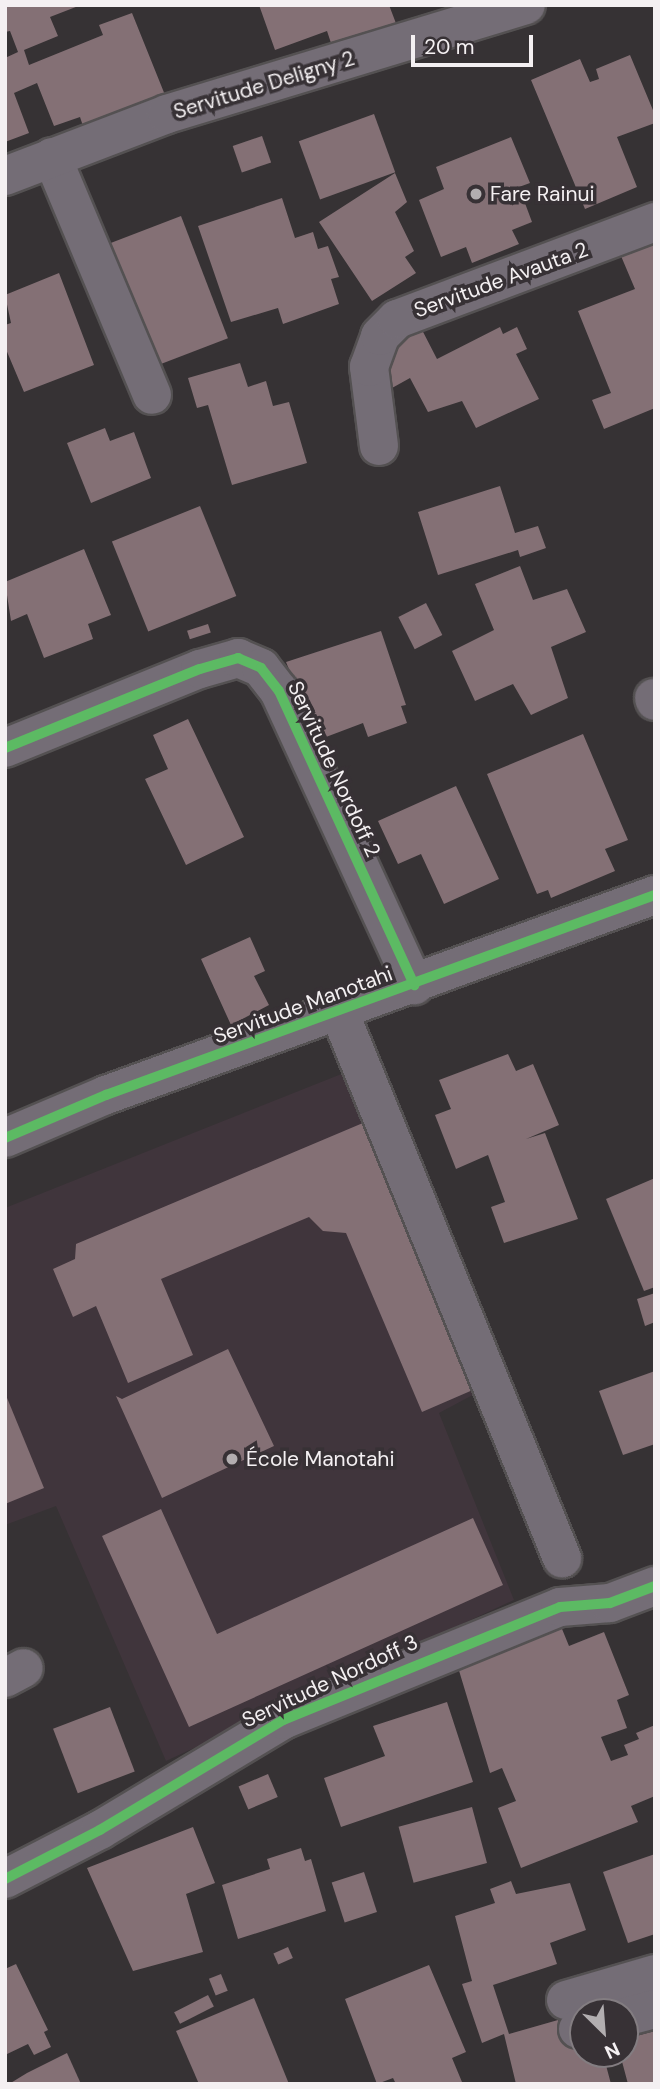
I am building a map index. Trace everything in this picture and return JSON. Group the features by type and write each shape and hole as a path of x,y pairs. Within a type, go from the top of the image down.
{"street":[{"name":"Servitude Deligny 2","path":"5,176 167,114 526,5"},
{"path":"52,157 152,396"},
{"name":"Servitude Avauta 2","path":"379,446 369,368 380,336 397,319 655,222"},
{"name":"Servitude Nordoff 2","path":"5,748 200,669 238,658 261,668 279,691 414,985"},
{"name":"Servitude Manotahi","path":"5,1138 106,1095 340,1014 655,895"},
{"path":"340,1014 562,1558"},
{"name":"Servitude Nordoff 3","path":"5,1879 100,1830 283,1720 547,1611 610,1603 655,1586"},
{"path":"613,1998 655,1974"}],"shaded area":[{"name":"École Manotahi","path":"354,1069 484,1389 439,1413 514,1600 166,1761 56,1506 5,1525 5,1208"}],"building":[{"path":"5,5 81,5 50,17 58,36 24,50 29,65 103,35 99,25 132,13 165,95 83,126 80,117 54,126 37,83 14,93 29,133 5,142 5,58 18,52 10,31 5,32"},
{"path":"259,5 389,5 397,26 333,49 327,31 275,50"},
{"path":"630,55 655,115 655,123 617,137 637,187 585,209 531,80 580,59 590,82 599,79 596,69"},
{"path":"374,114 395,172 320,200 299,141"},
{"path":"262,136 271,162 242,173 233,146"},
{"name":"Fare Rainui","path":"511,137 530,183 519,187 532,222 512,230 519,244 472,263 466,247 441,257 419,200 444,189 436,167"},
{"path":"395,173 407,202 395,212 414,251 405,257 416,273 372,301 319,222"},
{"path":"282,198 295,238 313,232 318,249 328,246 339,277 331,279 339,304 283,324 278,308 231,322 198,226"},
{"path":"181,216 228,338 157,366 110,243"},
{"path":"655,243 655,408 604,429 592,400 611,393 578,311 635,289 621,256"},
{"path":"59,273 94,365 24,392 5,347 5,325 11,323 5,295"},
{"path":"420,326 437,359 500,327 503,334 517,327 527,349 516,354 539,399 476,428 462,401 428,412 410,378 392,388 384,373 398,337"},
{"path":"240,363 248,387 266,381 273,406 289,402 307,463 232,485 208,405 197,408 188,378"},
{"path":"105,428 110,441 134,432 151,478 91,503 67,443"},
{"path":"500,486 515,533 538,526 546,548 520,557 518,550 438,575 418,512"},
{"path":"200,506 236,596 148,632 112,542"},
{"path":"84,549 111,615 88,624 93,639 44,658 27,614 11,621 5,582"},
{"path":"520,566 533,600 567,589 586,632 551,647 568,698 531,715 513,684 475,701 452,651 494,630 475,584"},
{"path":"426,603 442,635 415,649 398,617"},
{"path":"208,624 211,633 190,639 187,631"},
{"path":"381,631 406,705 401,706 407,723 368,737 363,723 318,740 286,662"},
{"path":"188,719 244,837 186,865 145,779 168,769 153,735"},
{"path":"583,734 628,840 605,849 615,871 551,898 548,890 537,894 487,774"},
{"path":"456,786 499,879 444,904 421,854 398,864 378,821"},
{"path":"250,937 265,971 254,976 269,1005 231,1025 201,959"},
{"path":"508,1054 516,1071 533,1064 559,1125 526,1139 545,1133 578,1219 504,1243 491,1207 505,1202 488,1155 456,1169 435,1115 451,1109 439,1080"},
{"path":"370,1120 482,1386 422,1412 346,1233 323,1231 309,1217 161,1279 193,1355 128,1383 96,1306 73,1317 53,1269 75,1259 76,1244"},
{"path":"655,1178 655,1287 644,1291 606,1199"},
{"path":"655,1293 655,1322 645,1326 637,1299"},
{"path":"228,1349 274,1446 162,1498 116,1396 122,1399"},
{"path":"655,1371 655,1444 623,1455 599,1391"},
{"path":"5,1393 44,1488 5,1504"},
{"path":"161,1509 217,1634 473,1518 503,1585 189,1727 102,1536"},
{"path":"560,1624 569,1646 604,1632 629,1695 617,1700 627,1728 601,1737 611,1761 628,1755 624,1745 639,1739 636,1733 655,1725 655,1796 631,1806 638,1822 521,1868 498,1808 516,1801 502,1768 490,1773 457,1664"},
{"path":"447,1702 473,1782 341,1827 324,1778 385,1756 373,1726"},
{"path":"110,1707 135,1771 78,1793 53,1729"},
{"path":"268,1774 278,1797 248,1810 239,1787"},
{"path":"472,1807 487,1863 414,1883 399,1827"},
{"path":"193,1827 215,1883 186,1894 203,1952 133,1971 87,1868"},
{"path":"301,1848 305,1861 311,1859 326,1911 238,1939 222,1885 270,1869 267,1859"},
{"path":"655,1854 655,1934 628,1943 603,1872"},
{"path":"364,1872 377,1912 345,1922 332,1883"},
{"path":"511,1881 516,1894 570,1883 586,1930 550,1943 557,1964 493,1985 509,2034 558,2020 564,2043 569,2042 569,2068 607,2068 611,2084 516,2084 504,2034 482,2043 462,1984 472,1981 455,1916 495,1903 490,1889"},
{"path":"288,1947 293,1958 278,1964 273,1954"},
{"path":"16,1964 48,2030 44,2032 51,2047 34,2055 28,2044 5,2055 5,1969"},
{"path":"429,1965 466,2052 452,2058 462,2082 396,2084 393,2078 377,2084 345,1999"},
{"path":"221,1974 228,1991 216,1996 209,1979"},
{"path":"208,1995 214,2007 180,2024 174,2012"},
{"path":"254,1998 289,2084 199,2084 176,2031"},
{"path":"655,2031 655,2084 628,2084 624,2068 639,2068 639,2035"},
{"path":"67,2053 81,2084 9,2084 27,2073"}],"cycle path":[{"path":"5,748 200,669 238,658 261,668 279,691 414,985"},
{"path":"5,1138 106,1095 655,895"},
{"path":"5,1879 100,1830 283,1720 560,1607 610,1603 655,1586"}],"place":[{"name":"Fare Rainui","path":"476,194"},
{"name":"École Manotahi","path":"232,1459"}]}
